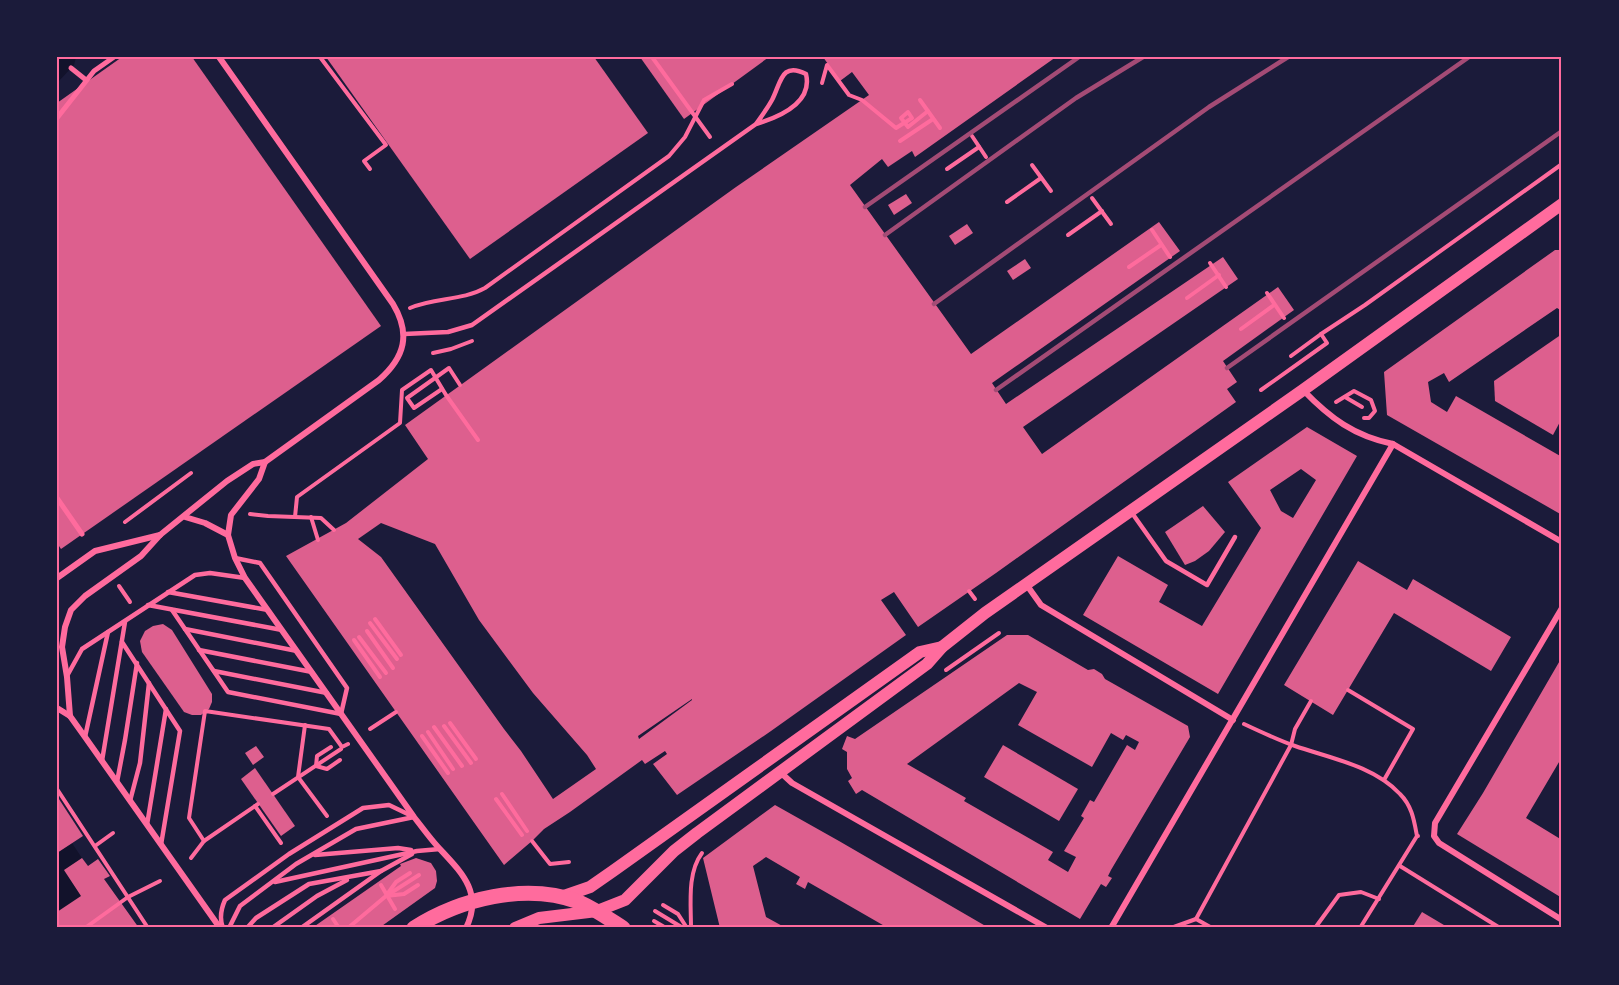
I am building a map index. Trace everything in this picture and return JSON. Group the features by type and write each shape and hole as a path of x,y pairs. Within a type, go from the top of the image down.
{"main road":[{"path":"515,928 539,918 597,911 625,900 675,851 779,771 927,664 942,647 1026,584 1303,390 1562,204"},
{"path":"561,897 590,887 613,872 920,652 942,647"},
{"path":"414,928 452,908 511,895 561,897 578,902 623,928"}],"street":[{"path":"57,118 94,71 114,57"},
{"path":"69,716 67,677 62,647 65,627 71,610 85,596 141,556 160,535 236,476 253,464 266,462 390,371 401,351 404,334 398,313 219,57"},
{"path":"71,68 86,80"},
{"path":"1303,390 1329,417 1373,440 1393,444 1562,542"},
{"path":"1111,928 1393,444"},
{"path":"266,462 259,479 231,514 228,535 235,558 245,578 414,817 469,884 472,912 466,928"},
{"path":"57,498 82,534"},
{"path":"185,517 206,522 228,535"},
{"path":"57,578 95,551 160,535"},
{"path":"1026,584 1041,605 1233,720"},
{"path":"1562,608 1435,823 1434,836 1439,843 1562,920"},
{"path":"57,708 69,716 85,737 221,928"},
{"path":"779,771 792,783 1047,928"}],"lane":[{"path":"404,334 458,330 478,321 756,124 773,119 803,97 807,90 806,74 798,70 786,72 772,100 756,124"},
{"path":"1130,511 1166,561 1207,585 1235,537"},
{"path":"172,610 228,692 341,714 347,688 260,563 235,558"},
{"path":"67,677 82,649 195,575 210,573 245,578"},
{"path":"168,592 268,610"},
{"path":"148,605 282,630"},
{"path":"102,760 125,621"},
{"path":"185,630 297,651"},
{"path":"85,737 108,632"},
{"path":"122,642 180,731 161,846"},
{"path":"199,650 312,672"},
{"path":"117,782 137,663"},
{"path":"213,670 327,693"},
{"path":"130,801 140,763 149,682"},
{"path":"147,825 166,709"},
{"path":"221,928 221,910 225,900 289,854 363,808 389,805 414,817"},
{"path":"230,928 240,906 296,864 356,829 414,817"},
{"path":"313,855 398,848 417,851"},
{"path":"273,882 417,851 440,849"},
{"path":"301,928 381,871 417,851"},
{"path":"247,928 256,918 309,884 381,871"},
{"path":"272,928 317,896 352,877"}],"path":[{"path":"320,57 386,145 364,161 370,169"},
{"path":"652,57 710,137"},
{"path":"822,85 822,75 827,64 849,95 862,100 896,128 904,123 912,118 908,112 901,118 908,127 928,111"},
{"path":"398,313 431,300 466,296 485,288 669,156 685,137 704,100 732,84"},
{"path":"920,100 940,128"},
{"path":"900,141 933,118"},
{"path":"972,136 986,157"},
{"path":"947,169 979,147"},
{"path":"1291,356 1365,306 1562,164"},
{"path":"1032,165 1051,191"},
{"path":"1007,202 1041,178"},
{"path":"1092,198 1111,224"},
{"path":"1068,235 1101,211"},
{"path":"1152,230 1170,257"},
{"path":"1129,267 1161,245"},
{"path":"1210,263 1226,287"},
{"path":"1187,298 1219,275"},
{"path":"1267,293 1284,318"},
{"path":"1241,329 1274,305"},
{"path":"1261,390 1327,344 1321,334"},
{"path":"440,390 414,408 407,398 449,368 460,385"},
{"path":"295,517 297,497 400,423 402,390 431,370 440,390 478,440"},
{"path":"1335,403 1354,391 1371,400 1374,405 1373,415 1365,419 1359,416"},
{"path":"1345,397 1362,407"},
{"path":"125,522 191,473"},
{"path":"250,514 321,518 334,530"},
{"path":"310,516 318,540"},
{"path":"116,582 131,603"},
{"path":"969,591 975,599"},
{"path":"375,619 401,655"},
{"path":"370,622 396,659"},
{"path":"367,631 393,668"},
{"path":"359,637 386,673"},
{"path":"354,640 380,677"},
{"path":"1348,690 1413,729 1384,780"},
{"path":"1171,928 1196,919 1291,745 1295,729 1311,701"},
{"path":"204,841 189,818 205,711 329,729 342,747 348,743"},
{"path":"370,729 396,712"},
{"path":"1233,720 1291,745 1363,770 1384,780 1401,794 1414,814 1417,836 1360,928"},
{"path":"450,723 476,759"},
{"path":"305,725 298,777 334,826"},
{"path":"444,726 471,763"},
{"path":"434,727 462,766"},
{"path":"428,732 453,769"},
{"path":"422,736 448,773"},
{"path":"316,766 317,756 332,747"},
{"path":"273,794 341,749"},
{"path":"316,766 327,769 340,760"},
{"path":"57,789 148,928"},
{"path":"502,794 527,831"},
{"path":"496,799 522,836"},
{"path":"191,858 204,841 257,805 285,849"},
{"path":"95,846 113,833"},
{"path":"1417,836 1434,836"},
{"path":"532,841 550,864 569,862"},
{"path":"687,928 696,862 707,847"},
{"path":"1400,866 1500,928"},
{"path":"386,896 396,882 410,873"},
{"path":"348,928 386,896 418,875"},
{"path":"85,928 128,897 160,881"},
{"path":"386,896 404,894 418,885"},
{"path":"1315,928 1339,895 1361,891 1379,898"},
{"path":"386,896 395,909"},
{"path":"663,905 678,914 687,928"},
{"path":"655,911 687,928"},
{"path":"1196,919 1212,928"},
{"path":"654,921 665,928"},
{"path":"657,928 658,925 665,928"}],"shaded area":[{"path":"57,57 76,57 74,65 57,83"},
{"path":"72,843 82,858 64,871 81,895 97,884 57,928 57,853"}],"building":[{"path":"122,57 192,57 381,326 61,549 57,543 57,103"},
{"path":"326,57 594,57 648,133 470,259"},
{"path":"640,57 769,57 684,119"},
{"path":"823,57 1056,57 915,157 912,151 888,167 882,159 850,185 971,354 1159,222 1180,251 992,383 1006,404 1223,257 1238,279 1023,427 1042,454 1278,287 1294,310 1223,361 1237,382 1227,389 1236,402 996,573 918,627 894,592 881,600 906,635 771,731 677,795 653,764 667,754 665,751 645,764 642,760 544,829 504,865 286,556 346,523 428,459 405,425 736,187 869,95 852,72 840,81","holes":["381,523 435,544 479,620 533,693 587,755 596,769 553,799 381,557 358,539","692,700 639,739 638,736"]},
{"path":"906,194 912,203 894,215 888,205"},
{"path":"967,224 973,233 955,245 949,236"},
{"path":"1555,250 1562,250 1562,311 1557,308 1449,382 1444,373 1428,382 1431,402 1447,412 1456,396 1562,457 1562,515 1387,415 1384,372"},
{"path":"1025,259 1031,268 1013,280 1007,271"},
{"path":"1562,334 1562,418 1553,435 1495,401 1494,381"},
{"path":"1307,427 1357,456 1218,694 1083,615 1118,556 1168,585 1159,602 1202,626 1261,528 1228,482","holes":["1301,469 1316,480 1293,518 1281,511 1270,490"]},
{"path":"1203,506 1225,532 1209,551 1185,565 1165,532"},
{"path":"1358,561 1407,590 1413,579 1511,637 1491,671 1394,613 1333,715 1284,685"},
{"path":"163,624 172,630 212,694 209,709 201,715 184,712 142,652 140,641 145,631"},
{"path":"1007,635 1028,635 1088,670 1094,669 1105,679 1188,726 1190,737 1111,870 1108,876 1112,878 1106,887 1101,884 1080,919 862,790 856,794 848,781 852,778 847,769 847,752 842,749 847,736 855,739","holes":["1019,683 1037,692 1018,725 1092,767 1111,733 1123,740 1126,735 1139,742 1135,750 1127,745 1094,802 1090,800 1081,816 1084,818 1064,851 1076,857 1068,872 1048,860 1053,852 964,801 966,798 907,764"]},
{"path":"1562,657 1562,757 1526,818 1562,840 1562,898 1457,834"},
{"path":"1003,745 1078,789 1059,821 984,777"},
{"path":"256,746 264,757 253,765 245,753"},
{"path":"255,768 295,826 281,836 241,779"},
{"path":"57,796 83,836 57,853"},
{"path":"775,805 989,928 888,928 808,882 805,889 796,884 800,877 766,857 753,866 766,917 786,928 720,928 703,858"},
{"path":"82,858 88,866 98,859 110,876 104,879 139,928 57,928 57,912 81,896 64,870"},
{"path":"416,858 431,863 436,871 435,888 379,928 312,928 401,866 400,864"},
{"path":"1422,912 1449,928 1412,928"}],"railway":[{"path":"865,207 1079,57"},
{"path":"885,235 1076,98 1143,57"},
{"path":"934,304 1209,107 1288,57"},
{"path":"996,390 1469,57"},
{"path":"1227,368 1562,131"}]}
